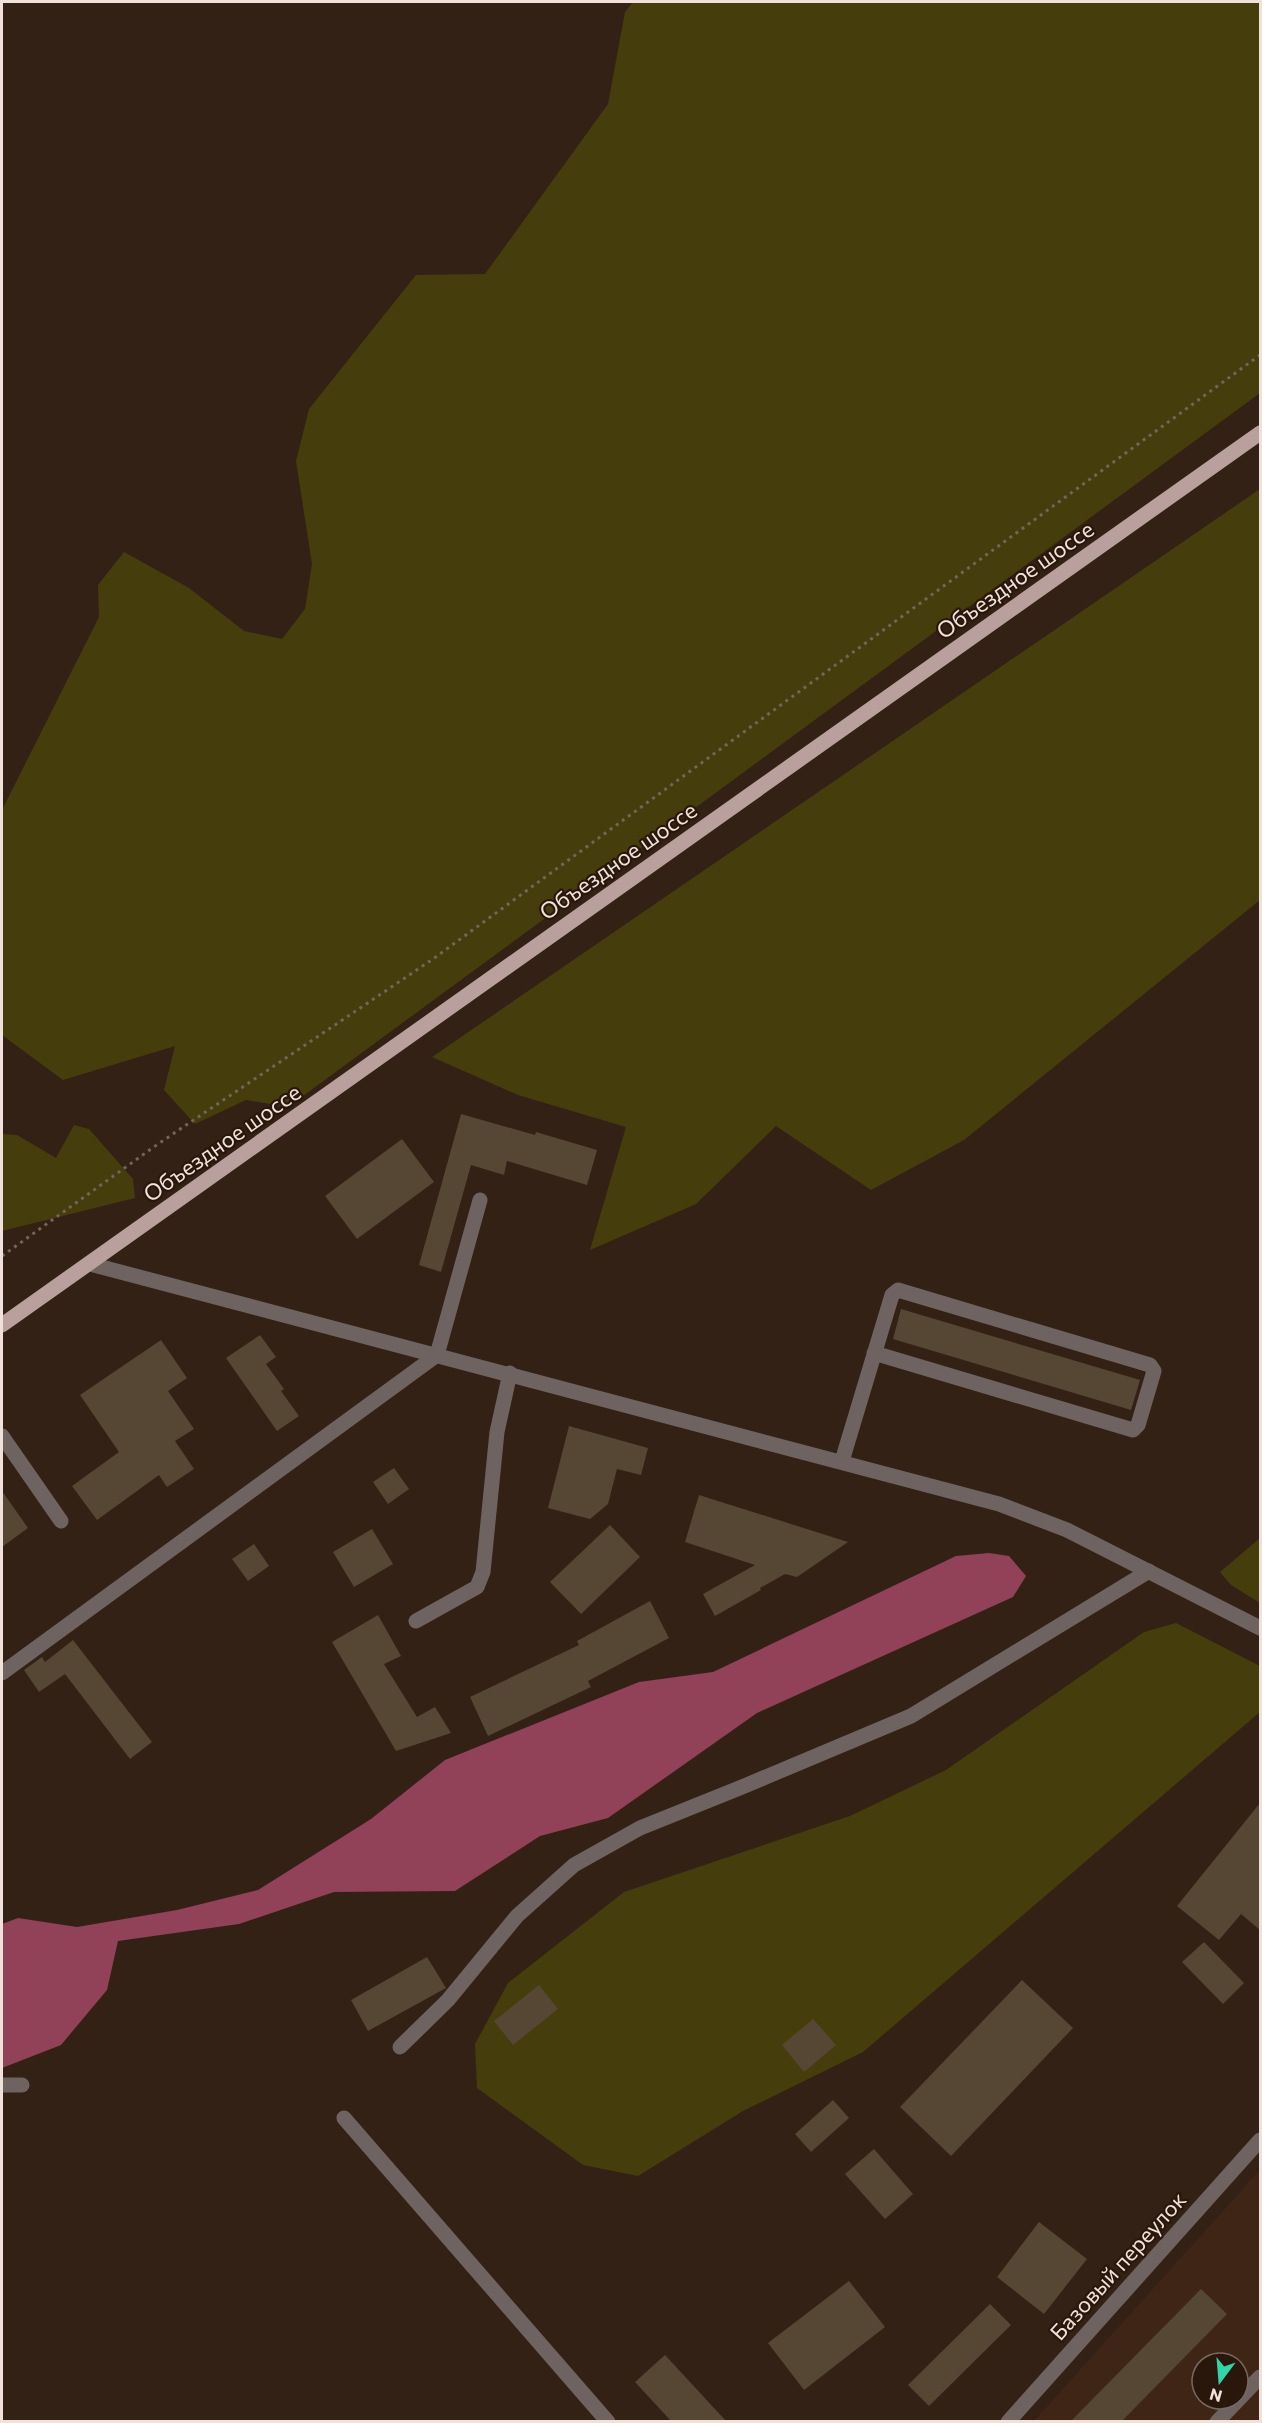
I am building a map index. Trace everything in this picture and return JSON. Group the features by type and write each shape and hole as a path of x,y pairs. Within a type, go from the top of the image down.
{"main road":[{"name":"Объездное шоссе","path":"2,1325 1260,433"}],"street":[{"path":"2,1672 437,1355 480,1200"},
{"path":"90,1264 510,1373 999,1504 1067,1530 1260,1628"},
{"path":"842,1461 874,1353 892,1294 898,1290 1150,1365 1154,1371 1138,1425 1132,1430 874,1353"},
{"path":"416,1621 477,1587 483,1572 497,1432 510,1373"},
{"path":"2,1436 61,1521"},
{"path":"400,2047 448,2000 517,1916 574,1865 640,1828 910,1716 1149,1570"},
{"path":"2,2085 22,2085"},
{"path":"344,2118 608,2421"},
{"name":"Базовый переулок","path":"1010,2421 1260,2140"},
{"path":"1217,2421 1260,2377"}],"path":[{"path":"2,1256 159,1144 433,959 1260,355"}],"shaded area":[{"path":"633,2 1260,2 1260,393 288,1107 246,1100 195,1124 164,1090 175,1046 63,1080 2,1035 2,810 99,617 98,585 124,552 189,588 244,631 282,639 305,609 312,564 296,461 309,409 416,275 485,274 608,104 625,12"},
{"path":"1260,489 1260,900 964,1140 871,1190 776,1126 696,1204 590,1250 626,1127 518,1095 432,1057"},
{"path":"74,1125 89,1129 133,1179 135,1198 2,1231 2,1134 17,1135 56,1158"},
{"path":"1260,1538 1260,1603 1231,1585 1220,1572"},
{"path":"989,1553 1009,1556 1026,1576 1013,1597 757,1713 608,1818 540,1836 455,1891 334,1892 239,1924 118,1941 107,1990 61,2045 2,2068 2,1924 18,1918 77,1927 177,1910 258,1890 371,1819 445,1760 639,1682 713,1672 956,1556"},
{"path":"1176,1623 1260,1666 1260,1712 863,2052 743,2111 638,2176 583,2165 477,2088 475,2044 508,1983 624,1892 850,1816 946,1770 1144,1632"},
{"path":"1260,2170 1260,2421 1034,2421"}],"building":[{"path":"461,1114 597,1150 587,1185 507,1161 504,1175 471,1165 441,1272 419,1265"},
{"path":"402,1139 434,1182 357,1239 325,1196"},
{"path":"901,1309 1140,1380 1131,1410 893,1339"},
{"path":"260,1335 276,1357 266,1364 284,1389 281,1391 299,1416 277,1431 226,1358"},
{"path":"161,1340 187,1378 168,1391 194,1429 175,1441 194,1469 167,1487 159,1475 97,1520 72,1486 119,1452 80,1395"},
{"path":"569,1426 648,1448 641,1475 617,1469 608,1504 590,1519 548,1508"},
{"path":"394,1468 409,1489 388,1504 373,1482"},
{"path":"2,1491 28,1528 2,1547"},
{"path":"699,1495 848,1542 797,1577 785,1574 715,1616 703,1594 755,1565 685,1542"},
{"path":"610,1525 640,1557 581,1614 550,1582"},
{"path":"372,1529 393,1564 354,1587 333,1552"},
{"path":"254,1544 269,1566 248,1581 232,1559"},
{"path":"650,1601 669,1638 588,1681 591,1687 488,1736 470,1697 579,1645 577,1641"},
{"path":"378,1615 401,1656 384,1664 417,1717 435,1707 451,1733 396,1751 332,1642"},
{"path":"73,1640 152,1742 130,1759 65,1674 39,1692 24,1670 42,1657 45,1662"},
{"path":"1260,1803 1260,1930 1241,1914 1219,1940 1177,1906"},
{"path":"1204,1942 1244,1983 1223,2004 1182,1962"},
{"path":"427,1957 446,1988 368,2031 351,2000"},
{"path":"1022,1980 1073,2028 951,2156 900,2107"},
{"path":"539,1985 558,2009 513,2045 494,2021"},
{"path":"813,2019 836,2045 804,2072 782,2045"},
{"path":"833,2100 849,2118 811,2152 795,2134"},
{"path":"874,2149 913,2194 885,2219 845,2174"},
{"path":"1039,2222 1087,2259 1044,2314 997,2277"},
{"path":"849,2281 885,2327 804,2390 768,2343"},
{"path":"1201,2289 1227,2314 1122,2421 1071,2421"},
{"path":"990,2304 1011,2325 929,2406 908,2385"},
{"path":"665,2355 726,2421 671,2421 635,2382"}]}
